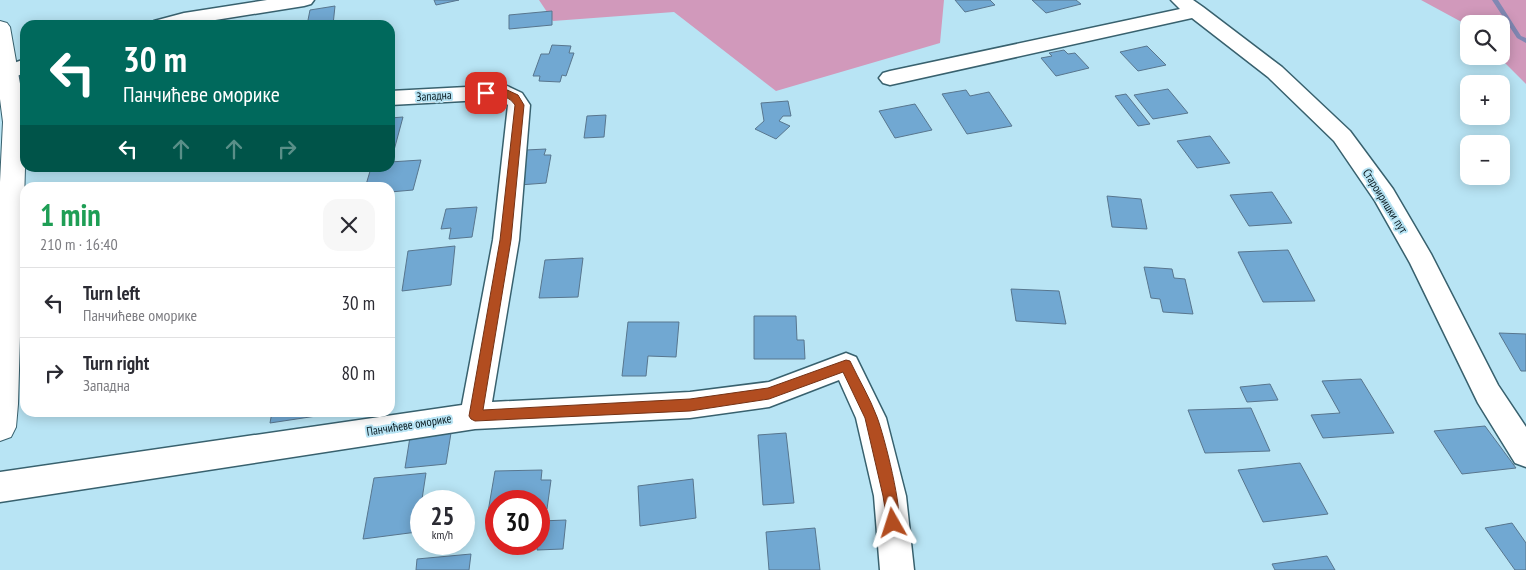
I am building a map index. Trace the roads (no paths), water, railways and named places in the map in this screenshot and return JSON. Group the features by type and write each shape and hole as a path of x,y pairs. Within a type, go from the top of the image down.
{"street":[{"path":"177,20 223,6 304,0"},
{"path":"890,78 1188,5"},
{"name":"Староиришки пут","path":"1188,5 1275,72 1342,136 1384,195 1422,261 1488,394 1526,453"},
{"path":"0,28 17,82 15,122 7,163 3,404 0,427"},
{"name":"Западна","path":"395,98 505,92 514,98 519,105 506,240 475,416"},
{"name":"Панчићеве оморике","path":"0,487 475,416 690,405 769,394 846,365 871,418 890,496 898,570"}],"waterway":[{"path":"1495,0 1519,37 1526,41"}]}
